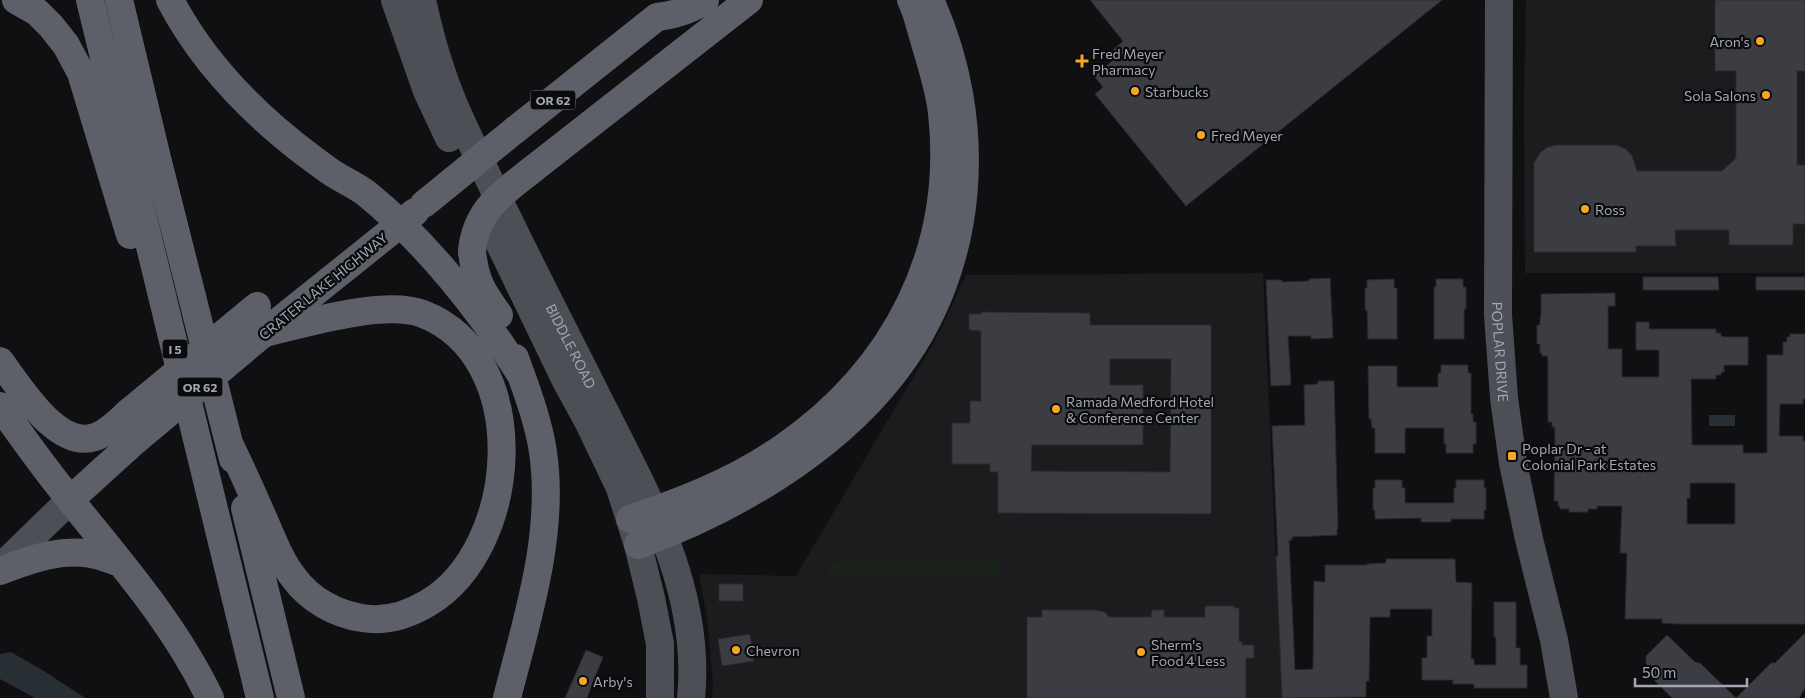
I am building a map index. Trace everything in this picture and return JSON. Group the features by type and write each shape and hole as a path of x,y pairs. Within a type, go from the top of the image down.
{"highway":[{"path":"16,0 37,12 51,26 66,45 81,73 133,246 169,326"},
{"name":"I 5","path":"90,0 260,698"},
{"name":"I 5","path":"119,0 156,158 230,443 291,698"},
{"path":"170,0 190,34 217,72 265,121 334,174 365,192 400,223 430,255 498,338 521,374"},
{"name":"CRATER LAKE HIGHWAY","path":"71,499 136,440 264,333 515,130 659,8 677,14 704,0"},
{"path":"507,698 537,572 545,504 545,467 534,412 500,316 483,292 476,278 472,251 477,226 492,202 749,0"},
{"path":"897,0 923,36"},
{"path":"642,515 707,491 800,436 825,416 863,377 897,330 912,303 933,244 943,194 944,164 942,112 937,83 918,15 911,0"},
{"path":"638,545 690,525 742,497 791,466 828,439 853,417 893,374 924,324 944,279 953,250 964,196 965,166 965,134 958,84 952,58 930,0"},
{"path":"0,361 32,404 46,419 61,431 73,437 92,438 102,435 257,306 327,283"},
{"path":"230,443 278,553 294,579 312,597 330,608 350,616 384,619 404,615 439,597 458,580 469,565 482,543 491,519 499,489 502,460 501,432 497,408 491,387 482,368 472,351 456,335 424,314 409,310 388,309 360,312 264,333"},
{"path":"0,406 50,474 122,564 176,638 210,698"},
{"path":"0,569 30,560 79,552 100,556 122,564"}],"main road":[{"name":"BIDDLE ROAD","path":"395,0 427,91 565,379 589,422 620,488 642,515 664,536 675,563 688,621 692,653 691,698"},
{"name":"BIDDLE ROAD","path":"422,0 441,70 459,116 642,515 638,545 660,644 660,698"},
{"name":"POPLAR DRIVE","path":"1499,0 1498,307 1504,398 1513,463 1529,539 1554,640 1564,698"},
{"name":"CRATER LAKE HIGHWAY","path":"0,569 71,499"}],"shaded area":[{"path":"1526,0 1805,0 1805,273 1525,273 1524,100"},
{"path":"1263,273 1282,698 712,698 713,681 707,618 699,574 796,576 937,337 966,275"},
{"path":"1709,415 1735,415 1735,426 1709,426"},
{"path":"845,559 999,559 1001,569 999,577 827,576 833,564"},
{"path":"11,652 85,698 35,698 0,679 0,654"}],"building":[{"name":"Fred Meyer","path":"1090,0 1442,0 1186,206 1095,94 1103,87 1094,76 1112,61 1113,50 1123,41"},
{"path":"1715,0 1805,0 1805,71 1797,71 1797,165 1805,165 1805,224 1793,224 1793,245 1729,245 1729,230 1675,230 1676,246 1636,246 1636,252 1534,252 1534,163 1539,154 1546,148 1555,145 1616,145 1626,149 1632,156 1637,171 1722,171 1736,158 1736,71 1715,71"},
{"path":"1643,277 1718,277 1719,290 1643,290"},
{"path":"1756,277 1805,277 1805,290 1756,290"},
{"path":"1330,278 1333,338 1311,339 1311,336 1288,336 1291,385 1271,386 1266,280 1282,280 1282,282"},
{"path":"1394,279 1394,288 1397,288 1397,339 1368,339 1367,310 1365,310 1367,280"},
{"path":"1436,279 1463,279 1463,287 1466,287 1464,339 1434,339 1434,287 1436,287"},
{"path":"1615,293 1615,306 1608,306 1608,349 1622,349 1622,377 1659,377 1659,350 1636,350 1636,322 1649,322 1649,329 1716,329 1716,333 1721,333 1721,336 1724,337 1748,337 1748,365 1724,365 1724,372 1721,372 1721,375 1716,375 1716,379 1691,379 1692,445 1743,445 1743,453 1767,453 1767,355 1783,355 1783,342 1787,342 1787,337 1790,337 1790,334 1805,334 1805,399 1803,399 1803,404 1780,404 1779,436 1803,436 1803,441 1805,441 1805,624 1678,624 1662,623 1662,619 1625,619 1627,553 1620,553 1622,506 1597,506 1597,509 1588,509 1588,512 1569,512 1569,509 1560,509 1558,501 1554,501 1555,427 1552,427 1552,422 1548,422 1548,360 1547,356 1542,356 1540,344 1537,344 1537,325 1540,325 1541,317 1541,294","holes":["1690,483 1735,483 1735,524 1687,524 1687,498 1690,498"]},
{"path":"981,312 1090,313 1090,325 1211,325 1211,514 998,513 998,472 990,472 990,464 952,464 952,423 970,423 970,401 981,401 981,331 969,330 969,314 981,314","holes":["1110,359 1171,359 1170,472 1031,471 1032,445 1143,445 1143,385 1110,385"]},
{"path":"1441,365 1468,365 1468,373 1471,373 1471,414 1473,414 1473,422 1476,422 1476,444 1473,444 1473,453 1446,453 1444,428 1405,428 1405,453 1375,453 1375,428 1372,428 1371,419 1369,419 1368,366 1397,366 1397,387 1438,387 1438,373 1441,373"},
{"path":"1318,381 1334,381 1338,529 1337,535 1292,537 1292,540 1289,540 1295,670 1313,669 1314,581 1325,582 1325,565 1367,565 1386,563 1386,559 1455,559 1456,582 1472,583 1471,659 1474,659 1474,665 1496,665 1494,602 1516,602 1516,648 1520,648 1520,665 1527,665 1527,688 1474,688 1474,684 1453,684 1453,680 1422,680 1422,658 1427,658 1427,636 1432,636 1432,609 1390,609 1390,617 1370,617 1369,681 1366,681 1366,697 1282,698 1272,426 1305,425 1304,385 1318,384"},
{"path":"1375,480 1402,480 1402,488 1405,488 1405,503 1454,503 1456,480 1484,480 1486,510 1484,510 1484,519 1451,519 1451,522 1421,522 1421,518 1375,519 1373,488 1375,488"},
{"path":"719,584 743,584 743,601 719,601"},
{"name":"Sherm's Food 4 Less","path":"1205,606 1234,606 1234,608 1239,608 1239,642 1242,642 1242,645 1254,645 1254,658 1246,658 1246,698 1027,698 1027,617 1042,617 1042,610 1095,610 1105,612 1109,617 1151,617 1152,610 1164,610 1164,617 1205,617"},
{"path":"1805,633 1805,688 1799,698 1736,698 1771,663 1775,663"},
{"path":"750,634 754,661 722,666 718,639"},
{"path":"1667,635 1695,662 1700,663 1736,698 1672,698 1654,680 1656,678 1646,668 1646,656"},
{"name":"Arby's","path":"586,650 603,657 587,698 565,698"}],"place":[{"name":"Aron's","path":"1760,41"},
{"name":"Fred Meyer Pharmacy","path":"1082,61"},
{"name":"Starbucks","path":"1135,91"},
{"name":"Sola Salons","path":"1766,95"},
{"name":"Fred Meyer","path":"1201,135"},
{"name":"Ross","path":"1585,209"},
{"name":"Ramada Medford Hotel & Conference Center","path":"1056,409"},
{"name":"Poplar Dr - at Colonial Park Estates","path":"1512,456"},
{"name":"Chevron","path":"736,650"},
{"name":"Sherm's Food 4 Less","path":"1141,652"},
{"name":"Arby's","path":"583,681"}]}
